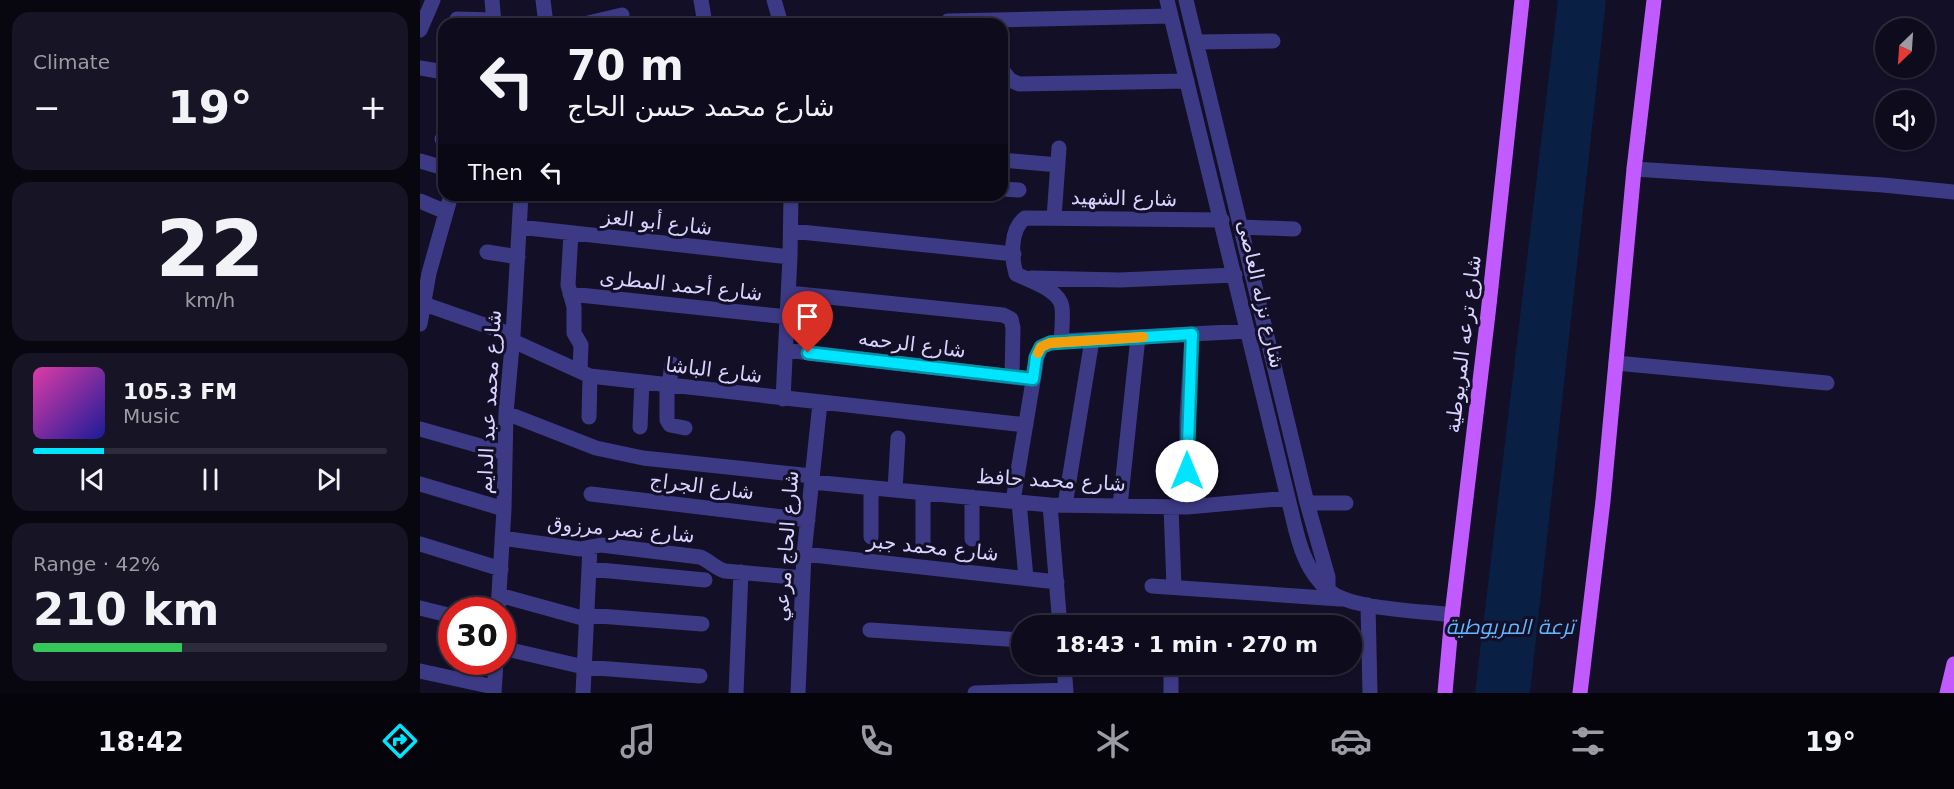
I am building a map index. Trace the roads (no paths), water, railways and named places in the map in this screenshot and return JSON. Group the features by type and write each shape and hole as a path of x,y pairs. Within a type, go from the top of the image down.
{"main road":[{"name":"شارع ترعه المريوطية","path":"1445,693 1522,0"},
{"path":"1580,693 1603,501 1634,169 1654,0"},
{"path":"1947,693 1954,664"}],"street":[{"path":"492,0 494,18"},
{"path":"543,0 545,18"},
{"path":"701,0 704,18"},
{"path":"774,0 779,18"},
{"name":"شارع نزله العاصى","path":"1167,0 1288,498 1307,562 1318,580 1328,590 1344,599 1368,605 1452,615"},
{"name":"شارع نزله العاصى","path":"1186,0 1307,503 1324,563 1328,590"},
{"path":"420,30 430,1"},
{"path":"609,18 622,15"},
{"path":"1008,20 1171,16"},
{"path":"1196,42 1273,41"},
{"path":"420,68 438,71"},
{"path":"1008,78 1019,84 1187,81"},
{"path":"1054,218 1059,148"},
{"path":"420,161 438,166"},
{"path":"1008,161 1058,165"},
{"path":"1634,169 1883,185 1954,192"},
{"path":"1008,189 1019,190"},
{"path":"420,201 446,212"},
{"path":"422,314 424,279 449,201"},
{"name":"شارع محمد عبد الدايم","path":"499,597 506,413 513,338 521,201"},
{"path":"783,399 791,201"},
{"name":"شارع الشهيد","path":"1014,254 1014,231 1018,223 1025,218 1222,220"},
{"name":"شارع أبو العز","path":"519,227 790,257"},
{"path":"1228,244 1242,235 1294,229"},
{"path":"791,231 1014,254 1016,274 1046,288 1062,304 1061,341"},
{"path":"571,233 568,285 574,307 574,333 581,345 589,417"},
{"path":"487,252 518,257"},
{"path":"1024,278 1120,280 1235,275"},
{"path":"789,293 1003,315 1011,319 1013,328 1012,376"},
{"name":"شارع أحمد المطرى","path":"570,294 788,317"},
{"name":"شارع الباشا","path":"422,314 513,338 585,373 783,399 1026,425"},
{"path":"1026,578 1016,502 1036,357 1041,347 1061,341 1248,331"},
{"path":"1188,507 1187,430 1192,334"},
{"path":"1120,506 1138,337"},
{"path":"1059,615 1057,505 1092,339"},
{"name":"شارع الرحمه","path":"786,350 1033,379"},
{"path":"1616,363 1827,383"},
{"path":"672,364 668,385 667,420 670,424 685,428"},
{"path":"640,427 642,382"},
{"name":"شارع الحاج مرعي","path":"798,693 804,554 820,403"},
{"name":"شارع محمد حافظ","path":"506,413 596,448 631,455 872,488 1057,505 1188,507 1288,498"},
{"path":"1272,430 1290,428"},
{"path":"420,429 505,453"},
{"path":"895,490 898,438"},
{"path":"420,484 504,509"},
{"path":"871,537 872,488"},
{"path":"923,493 923,543"},
{"name":"شارع الجراج","path":"591,494 808,520"},
{"path":"972,497 972,539"},
{"path":"1307,503 1346,503"},
{"path":"1171,507 1173,587"},
{"name":"شارع نصر مرزوق","path":"502,538 580,549 601,545 700,557 718,569 803,579"},
{"path":"420,544 501,569"},
{"path":"583,693 590,547"},
{"name":"شارع محمد جبر","path":"804,554 1057,582"},
{"path":"589,569 705,580"},
{"path":"736,693 741,572"},
{"path":"1152,586 1344,599"},
{"path":"1368,605 1370,693"},
{"path":"516,606 586,617 702,624"},
{"path":"420,608 438,612"},
{"path":"870,630 1011,639"},
{"path":"516,651 584,667 700,676"},
{"path":"420,671 494,690 495,675"},
{"path":"975,693 1066,692 1065,675"},
{"path":"1171,675 1171,693"}],"water":[{"name":"ترعة المريوطية","path":"1558,0 1606,0 1530,693 1475,693"}]}
